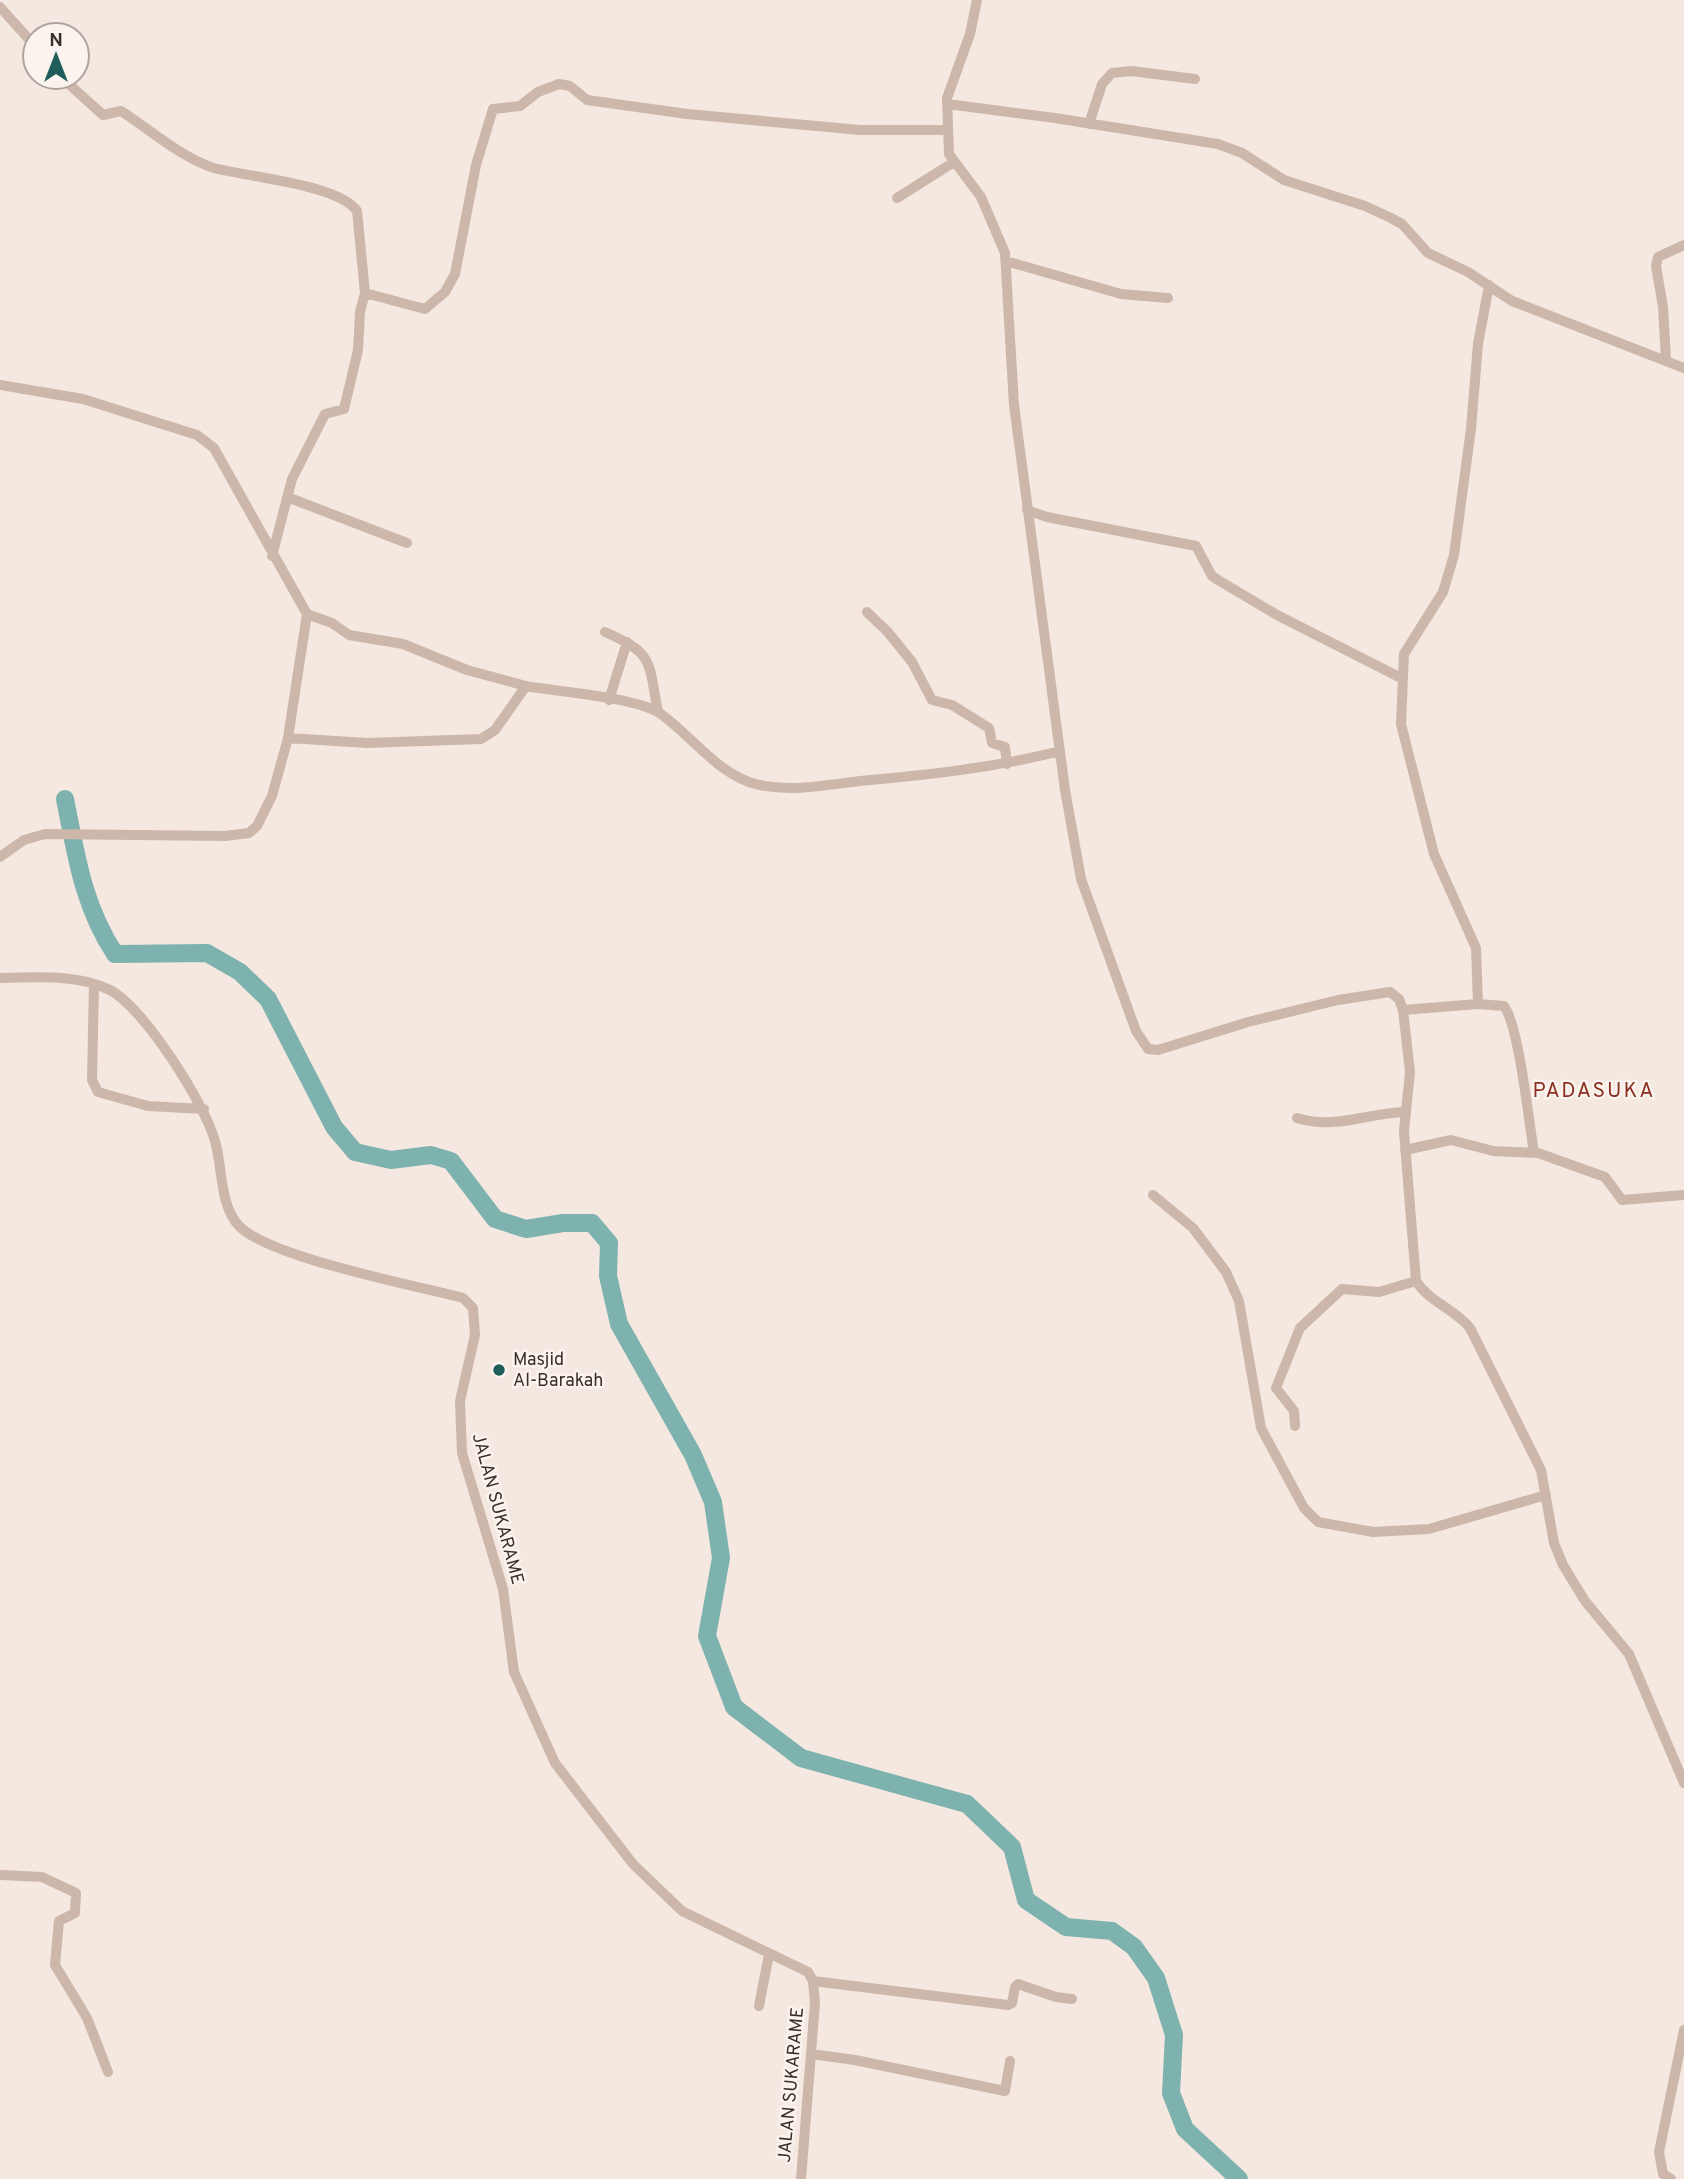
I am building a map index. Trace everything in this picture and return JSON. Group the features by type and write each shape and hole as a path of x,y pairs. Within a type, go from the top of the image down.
{"street":[{"path":"977,0 970,34 947,104 946,130 954,162 981,197 994,224 1006,261 1014,405 1060,751 1081,878 1136,1031 1148,1049 1170,1048 1248,1022 1374,993 1395,994 1403,1010 1410,1072 1405,1112 1405,1150 1416,1281 1425,1295 1459,1314 1470,1328 1541,1470 1554,1543 1563,1565 1585,1601 1629,1654 1684,1783"},
{"path":"0,7 21,30"},
{"path":"1089,124 1102,84 1112,73 1131,71 1195,79"},
{"path":"365,293 425,309 444,292 455,274 476,165 493,109 520,106 538,92 557,84 569,85 587,100 687,114 860,130 946,130"},
{"path":"76,91 103,115 121,111 174,148 213,167 311,188 351,203 359,215 365,293 360,312 358,354 344,409 324,415 297,467 272,556"},
{"path":"947,104 1218,145 1242,153 1284,180 1365,206 1402,224 1428,253 1489,285 1512,301 1684,368"},
{"path":"897,198 954,162"},
{"path":"1666,359 1664,307 1656,267 1658,257 1684,246"},
{"path":"1006,261 1121,294 1168,298"},
{"path":"1478,1004 1476,948 1434,854 1402,737 1406,648 1443,592 1454,555 1471,429 1478,344 1489,285"},
{"path":"0,385 83,399 197,435 214,448 272,556 307,614 332,623 349,635 403,644 467,670 526,686 609,700 658,712 722,766 746,781 764,786 802,787 1007,764 1060,751"},
{"path":"287,497 407,543"},
{"path":"1027,510 1046,517 1196,546 1212,576 1218,580 1277,615 1403,678"},
{"path":"867,612 887,631 912,662 932,700 952,705 989,728 992,744 1004,747 1007,764"},
{"path":"0,857 24,840 63,832 226,836 249,833 263,817 288,738 307,614"},
{"path":"605,632 642,651 648,663 658,712"},
{"path":"609,700 627,642"},
{"path":"288,738 368,744 481,738 495,730 526,686"},
{"name":"JALAN SUKARAME","path":"0,978 45,977 94,984 121,996 163,1046 204,1110 216,1143 231,1215 247,1233 305,1257 463,1298 473,1308 475,1335 460,1401 462,1452 503,1589 510,1656 528,1704 555,1763 634,1864 682,1911 808,1972 813,1981 811,2054 801,2179"},
{"path":"94,984 92,1080 97,1092 148,1106 204,1110"},
{"path":"1403,1010 1478,1004 1502,1005 1509,1014 1534,1153"},
{"path":"1297,1118 1312,1123 1339,1125 1378,1113 1405,1112"},
{"path":"1405,1150 1454,1140 1490,1151 1534,1153 1605,1177 1622,1200 1684,1195"},
{"path":"1153,1195 1193,1228 1226,1272 1239,1301 1261,1428 1304,1508 1318,1522 1373,1532 1429,1529 1546,1495"},
{"path":"1295,1426 1294,1410 1276,1388 1302,1326 1342,1289 1380,1292 1416,1281"},
{"path":"0,1875 42,1877 76,1894 75,1913 59,1921 54,1962 88,2018 108,2072"},
{"path":"759,2006 769,1954"},
{"path":"813,1981 1008,2005 1012,2003 1018,1984 1056,1997 1072,1999"},
{"path":"1671,2179 1663,2174 1659,2152 1684,2030"},
{"path":"811,2054 855,2060 1005,2091 1010,2062"}],"waterway":[{"path":"65,799 77,860 88,898 115,954 207,953 240,972 268,999 334,1127 355,1152 391,1160 431,1155 451,1161 495,1219 526,1229 563,1223 592,1223 609,1243 608,1276 619,1324 693,1455 713,1502 721,1558 707,1636 734,1707 801,1758 967,1804 1012,1847 1026,1900 1066,1927 1112,1931 1134,1947 1156,1978 1174,2035 1171,2093 1185,2129 1239,2179"}],"place":[{"name":"Masjid Al-Barakah","path":"499,1370"}],"district":[{"name":"PADASUKA","path":"1594,1091"}]}
